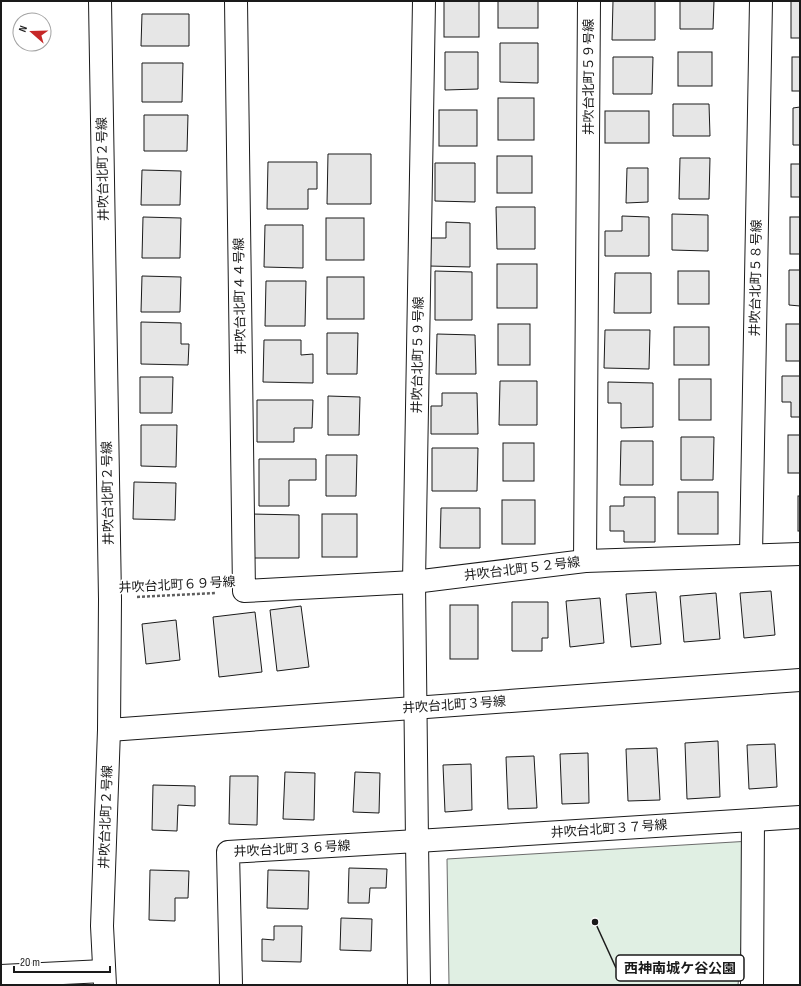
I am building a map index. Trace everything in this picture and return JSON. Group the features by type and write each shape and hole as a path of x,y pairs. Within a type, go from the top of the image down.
{"street":[{"name":"井吹台北町２号線","path":"100,1 110,599 109,730 102,926 104,978"},
{"name":"井吹台北町４４号線","path":"236,1 244,591"},
{"name":"井吹台北町５９号線","path":"417,708 414,582 424,1"},
{"name":"井吹台北町５９号線","path":"585,561 589,1"},
{"name":"井吹台北町５８号線","path":"751,555 761,1"},
{"name":"井吹台北町５２号線","path":"244,591 414,582 585,561 800,554"},
{"name":"井吹台北町３号線","path":"109,730 800,680"},
{"path":"417,708 419,985"},
{"name":"井吹台北町３７号線","path":"418,841 800,817"},
{"path":"752,985 753,820"},
{"name":"井吹台北町３６号線","path":"231,985 228,852 418,841"},
{"path":"1,976 104,978"}],"path":[{"name":"井吹台北町６９号線","path":"110,599 244,591"}],"green space":[{"path":"751,841 738,985 449,985 447,859"}],"building":[{"path":"444,1 479,1 479,37 444,37"},
{"path":"498,1 538,1 538,28 498,28"},
{"path":"613,1 655,1 655,40 612,40"},
{"path":"680,1 714,1 713,29 680,29"},
{"path":"791,1 800,1 800,38 791,38"},
{"path":"142,14 189,14 189,46 141,46"},
{"path":"500,43 538,43 538,83 500,82"},
{"path":"445,52 478,52 478,89 445,90"},
{"path":"678,52 712,52 712,86 678,86"},
{"path":"613,57 653,57 652,94 613,94"},
{"path":"792,57 800,57 800,91 792,91"},
{"path":"142,63 183,63 182,102 142,102"},
{"path":"498,98 534,98 534,140 498,140"},
{"path":"673,104 709,104 710,136 673,136"},
{"path":"800,107 800,145 793,145 793,108"},
{"path":"439,110 477,110 477,146 439,146"},
{"path":"605,111 649,111 649,143 605,143"},
{"path":"144,115 188,115 187,151 144,151"},
{"path":"328,154 371,154 371,204 327,204"},
{"path":"497,156 532,156 532,193 497,193"},
{"path":"680,158 710,158 709,199 679,199"},
{"path":"268,162 317,162 317,189 308,189 308,209 267,209"},
{"path":"435,163 475,163 475,202 435,201"},
{"path":"791,164 800,164 800,197 791,197"},
{"path":"627,168 648,168 648,202 626,203"},
{"path":"142,170 181,171 180,205 141,205"},
{"path":"496,207 535,207 535,249 497,249"},
{"path":"672,214 708,215 708,251 672,250"},
{"path":"622,216 649,217 649,256 605,256 605,231 622,231"},
{"path":"143,217 181,218 180,258 142,258"},
{"path":"790,217 800,217 800,254 790,254"},
{"path":"326,218 364,218 364,260 326,260"},
{"path":"446,222 470,223 470,267 429,266 429,238 446,238"},
{"path":"265,225 303,225 303,268 264,267"},
{"path":"497,264 537,264 537,308 497,308"},
{"path":"789,270 800,270 800,306 789,305"},
{"path":"435,271 472,272 472,320 435,320"},
{"path":"678,271 709,271 709,304 678,304"},
{"path":"615,273 651,273 651,313 614,313"},
{"path":"142,276 181,277 180,312 141,312"},
{"path":"327,277 364,277 364,319 327,319"},
{"path":"266,281 306,281 305,326 265,326"},
{"path":"141,322 181,323 181,344 189,344 188,365 141,364"},
{"path":"498,324 530,324 530,365 498,365"},
{"path":"786,324 800,324 800,361 786,361"},
{"path":"674,327 709,327 709,365 674,365"},
{"path":"605,330 650,330 649,369 604,368"},
{"path":"327,333 358,333 357,374 327,374"},
{"path":"437,334 475,335 476,374 436,374"},
{"path":"264,340 301,340 301,355 313,354 313,383 263,382"},
{"path":"782,376 800,376 800,417 791,417 791,402 782,402"},
{"path":"140,377 173,377 172,413 140,413"},
{"path":"679,379 711,379 711,420 679,420"},
{"path":"500,381 537,381 537,425 499,425"},
{"path":"608,382 653,383 653,427 621,428 621,403 608,403"},
{"path":"442,393 477,393 478,434 431,434 431,406 442,406"},
{"path":"328,396 360,397 359,435 328,435"},
{"path":"257,400 313,400 312,428 294,428 294,442 257,442"},
{"path":"141,425 177,425 176,467 141,466"},
{"path":"788,435 800,435 800,473 788,473"},
{"path":"681,437 714,437 713,480 681,480"},
{"path":"621,441 653,441 653,485 620,485"},
{"path":"503,443 534,443 534,481 503,481"},
{"path":"432,448 478,448 477,491 432,491"},
{"path":"326,455 357,455 356,496 326,496"},
{"path":"259,459 316,459 316,480 289,480 289,506 259,506"},
{"path":"134,482 176,483 175,520 133,519"},
{"path":"678,492 718,492 718,534 678,534"},
{"path":"798,496 800,496 800,531 798,531"},
{"path":"624,497 655,497 655,542 624,542 624,531 610,531 610,506 624,506"},
{"path":"502,500 535,500 535,544 502,544"},
{"path":"441,508 480,508 480,548 440,548"},
{"path":"251,514 299,515 299,558 251,558"},
{"path":"322,514 357,514 357,557 322,557"},
{"path":"771,591 775,635 744,638 740,593"},
{"path":"656,592 661,644 631,647 626,594"},
{"path":"716,593 720,639 684,642 680,596"},
{"path":"600,598 604,643 570,647 566,601"},
{"path":"512,602 548,602 548,638 542,638 542,651 512,651"},
{"path":"450,605 478,605 478,659 450,659"},
{"path":"301,606 309,667 277,671 270,610"},
{"path":"255,612 262,672 219,677 213,617"},
{"path":"176,620 180,660 146,664 142,624"},
{"path":"718,741 720,797 687,799 685,743"},
{"path":"775,744 777,787 749,789 747,745"},
{"path":"657,748 660,800 628,801 626,749"},
{"path":"588,753 589,803 562,804 560,754"},
{"path":"534,756 537,808 508,809 506,757"},
{"path":"471,764 472,810 445,812 443,765"},
{"path":"285,772 315,773 314,820 283,819"},
{"path":"355,772 380,773 379,813 353,812"},
{"path":"230,776 258,776 257,825 229,824"},
{"path":"153,785 195,786 195,806 178,805 177,831 152,830"},
{"path":"349,868 387,869 386,888 370,888 369,903 348,903"},
{"path":"150,870 189,871 188,898 175,898 175,921 149,920"},
{"path":"268,870 309,871 308,909 267,908"},
{"path":"341,918 372,919 371,951 340,950"},
{"path":"274,926 302,926 301,962 262,961 262,939 274,940"}],"place":[{"name":"西神南城ケ谷公園","path":"595,922"}]}
